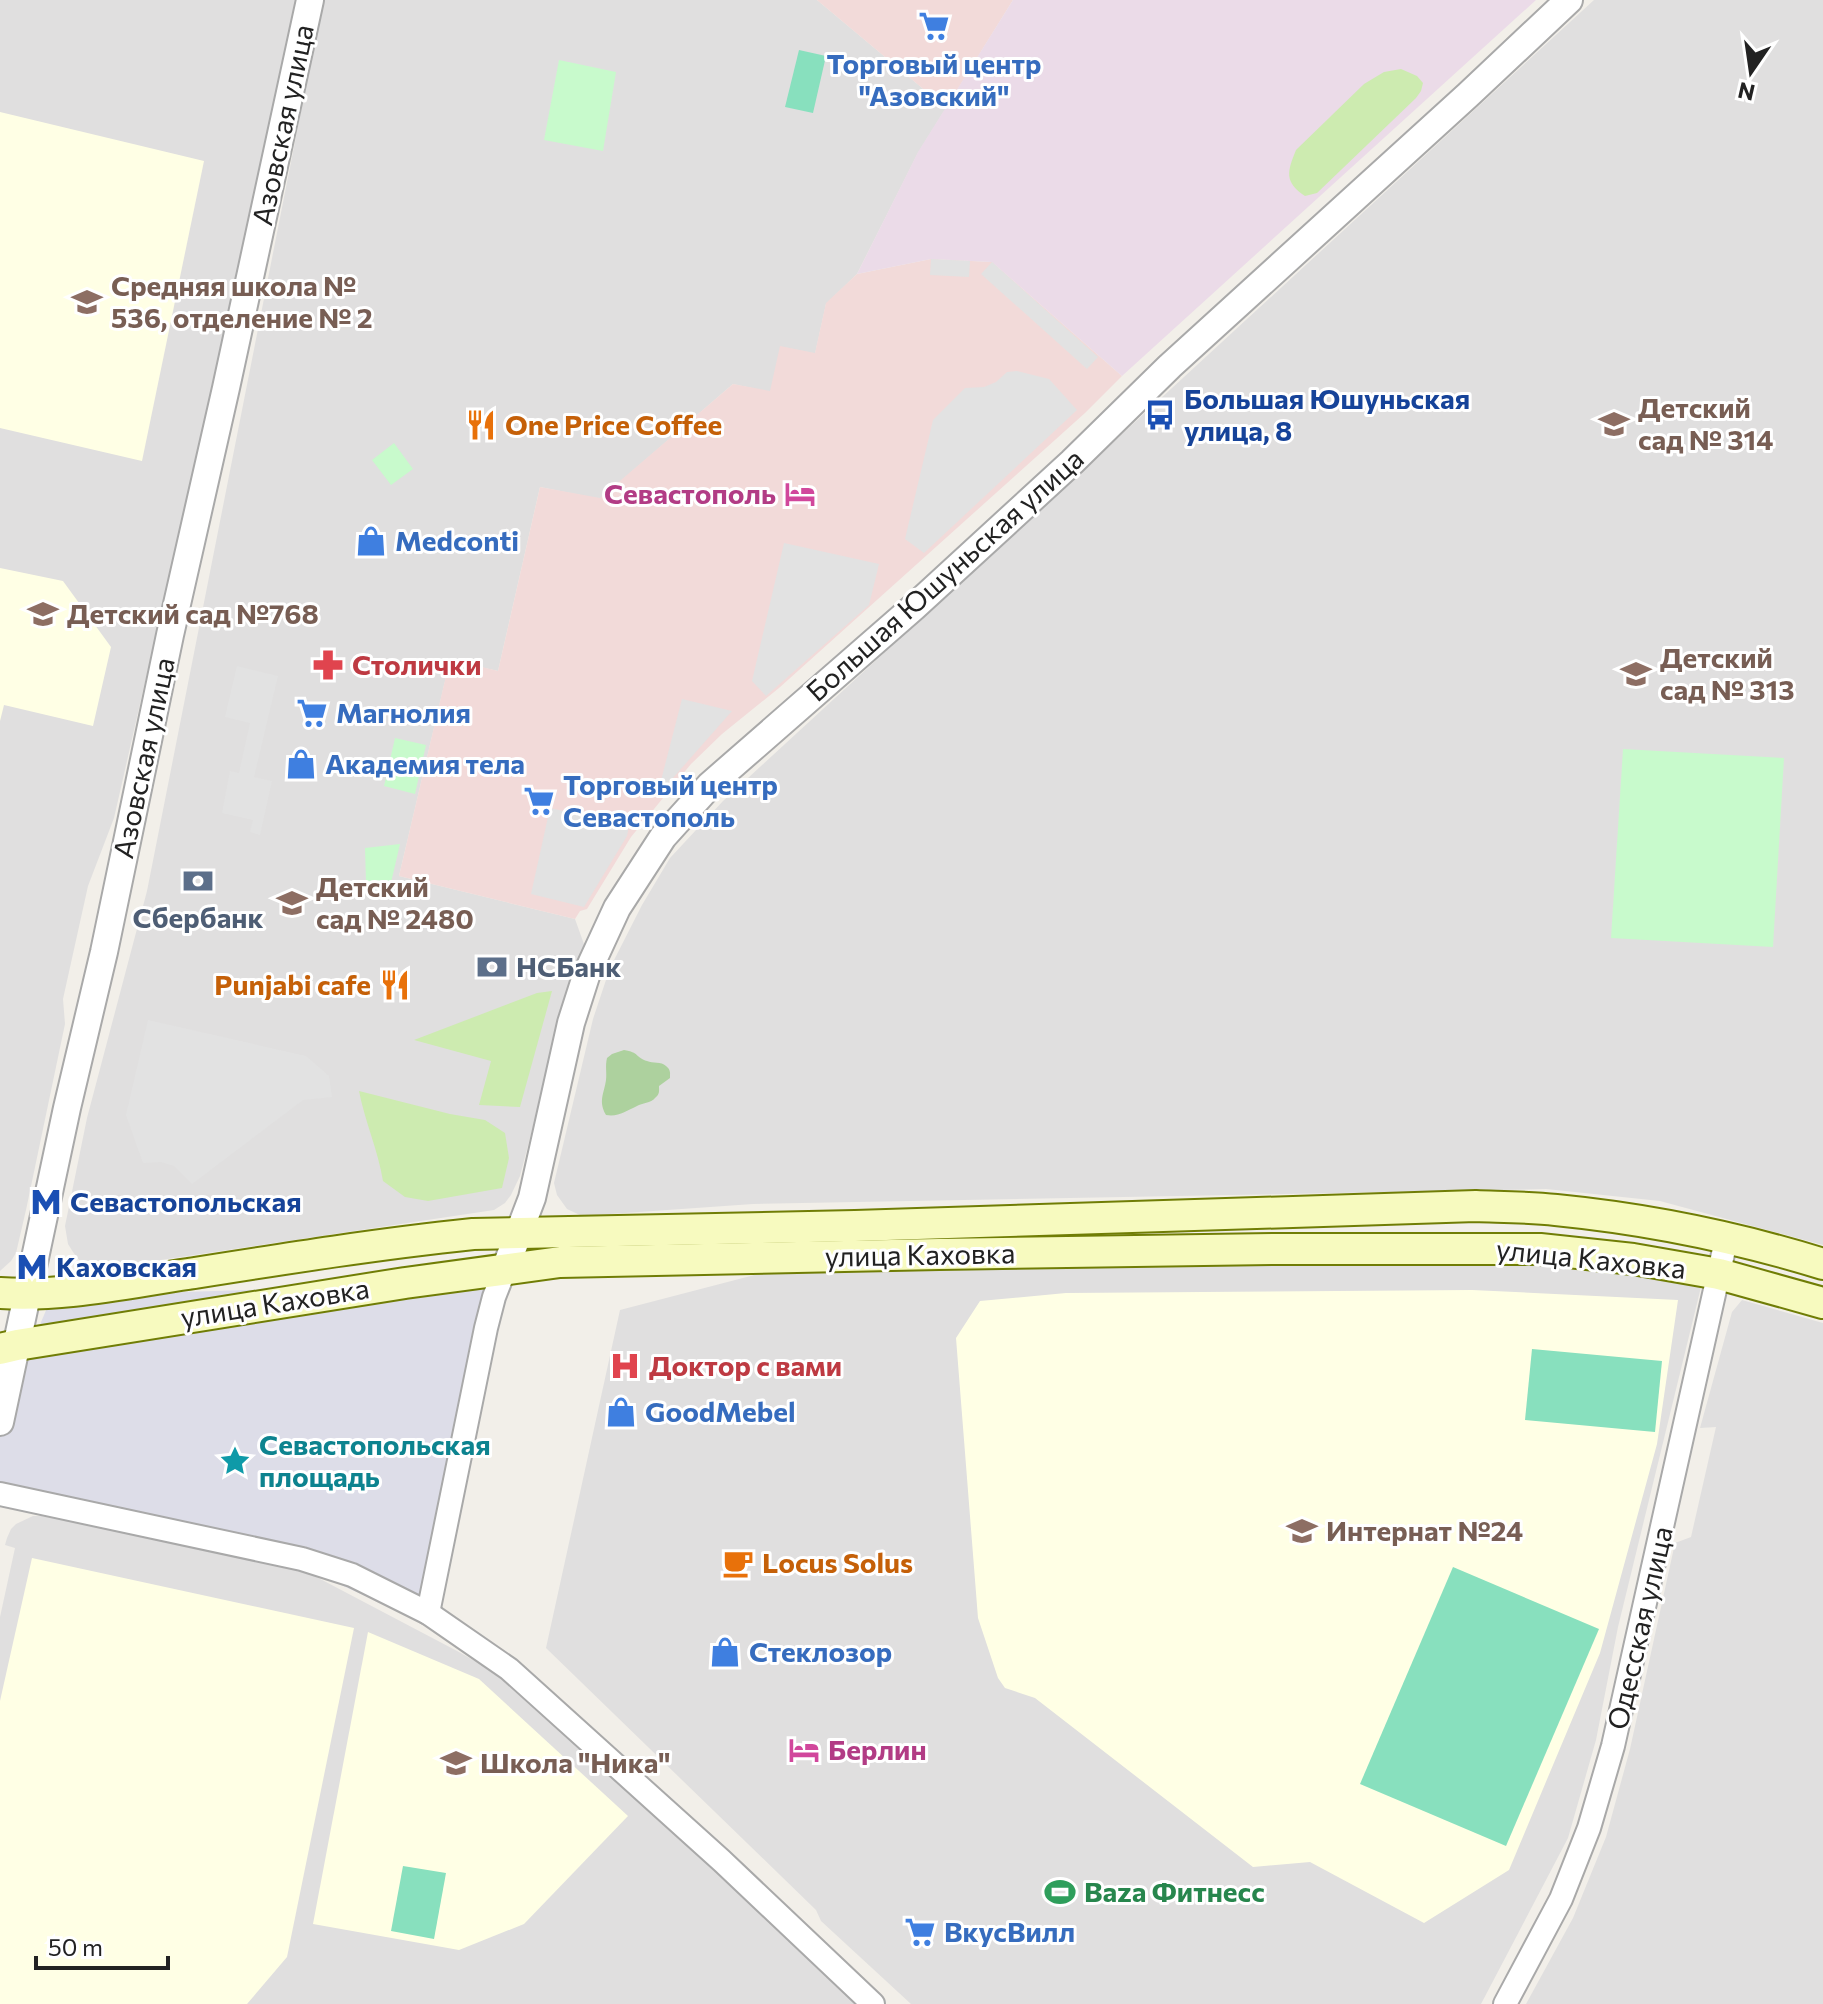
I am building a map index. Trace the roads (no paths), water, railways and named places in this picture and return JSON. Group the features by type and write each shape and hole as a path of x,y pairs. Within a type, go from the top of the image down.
{"main road":[{"name":"улица Каховка","path":"14,1294 83,1290 473,1234 871,1226 1476,1206 1555,1209 1670,1225 1727,1236 1823,1264"},
{"name":"улица Каховка","path":"8,1347 205,1314 560,1262 939,1254 1540,1249 1618,1257 1719,1274 1823,1303"}],"street":[{"name":"Азовская улица","path":"1,1410 14,1294 67,1108 107,937 310,0"},
{"name":"Большая Юшуньская улица","path":"505,1269 532,1198 571,1023 587,973 617,908 663,837 710,785 914,607 1072,462 1170,366 1569,0"},
{"name":"Одесская улица","path":"1505,2004 1561,1899 1589,1828 1613,1746 1727,1236"},
{"path":"428,1613 486,1328 505,1269"},
{"path":"0,1494 302,1559 352,1575 428,1613 509,1669 722,1861 873,2004"}],"place":[{"name":"Торговый центр \"Азовский\"","path":"934,26"},
{"name":"Средняя школа № 536, отделение № 2","path":"87,302"},
{"name":"Большая Юшуньская улица, 8","path":"1160,415"},
{"name":"Детский сад № 314","path":"1614,424"},
{"name":"One Price Coffee","path":"481,425"},
{"name":"Севастополь","path":"800,494"},
{"name":"Medconti","path":"371,541"},
{"name":"Детский сад №768","path":"43,614"},
{"name":"Столички","path":"328,665"},
{"name":"Детский сад № 313","path":"1636,674"},
{"name":"Магнолия","path":"312,713"},
{"name":"Академия тела","path":"301,764"},
{"name":"Торговый центр Севастополь","path":"539,801"},
{"name":"Сбербанк","path":"198,881"},
{"name":"Детский сад № 2480","path":"292,903"},
{"name":"НСБанк","path":"492,967"},
{"name":"Punjabi cafe","path":"395,985"},
{"name":"Севастопольская","path":"46,1202"},
{"name":"Каховская","path":"32,1267"},
{"name":"Доктор с вами","path":"625,1366"},
{"name":"GoodMebel","path":"621,1412"},
{"name":"Севастопольская площадь","path":"235,1461"},
{"name":"Интернат №24","path":"1302,1531"},
{"name":"Locus Solus","path":"738,1563"},
{"name":"Стеклозор","path":"725,1652"},
{"name":"Берлин","path":"804,1750"},
{"name":"Школа \"Ника\"","path":"456,1763"},
{"name":"Baza Фитнесс","path":"1060,1892"},
{"name":"ВкусВилл","path":"920,1932"}]}
